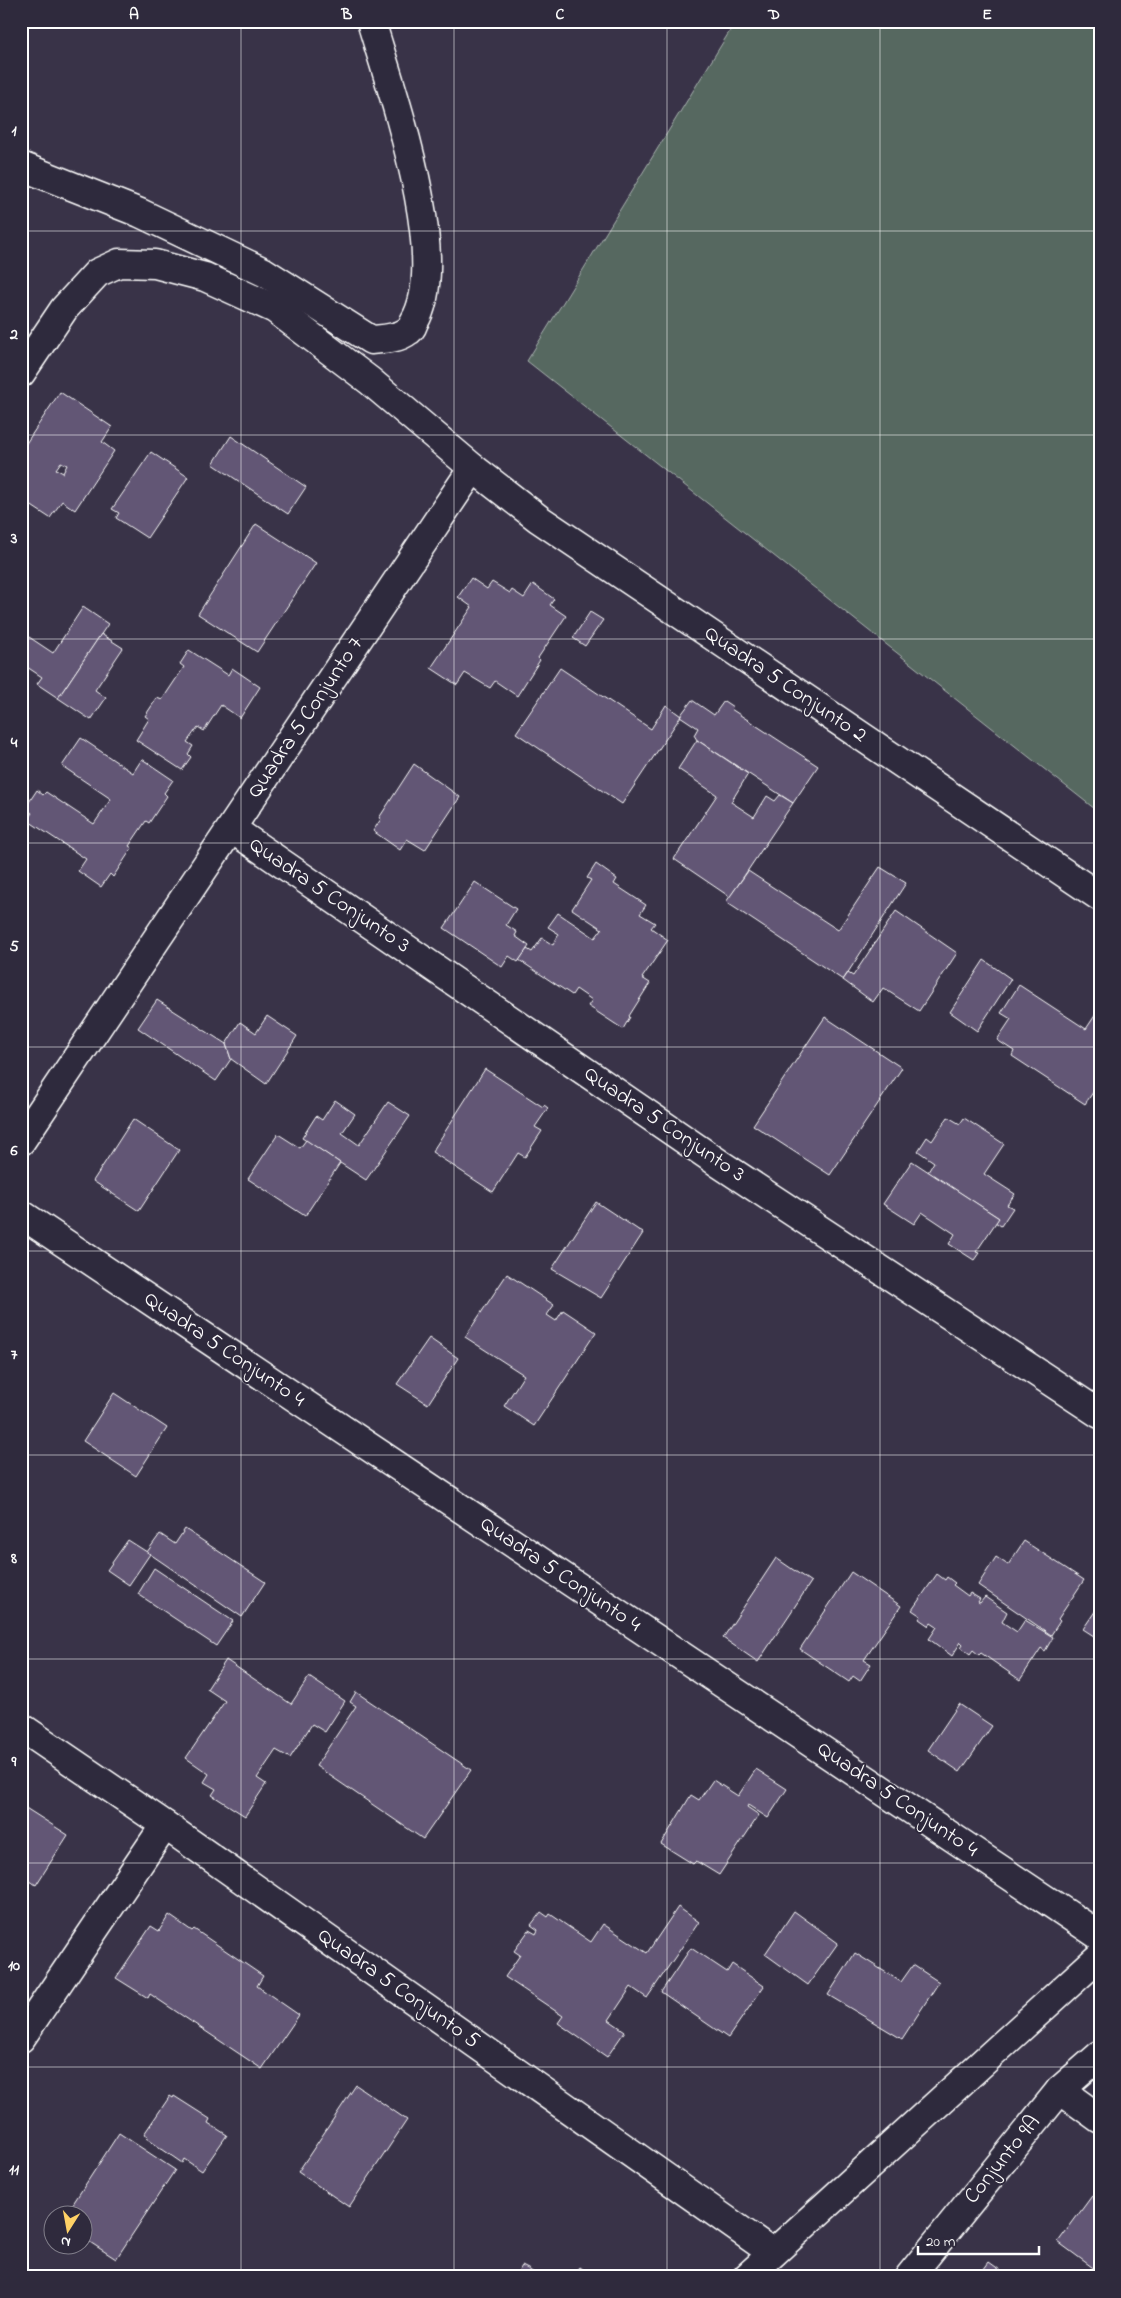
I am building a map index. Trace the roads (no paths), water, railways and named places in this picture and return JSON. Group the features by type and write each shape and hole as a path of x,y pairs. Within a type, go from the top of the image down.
{"street":[{"path":"21,166 140,213 264,272 371,340 388,339 409,331 421,310 426,283 425,240 414,175 371,21"},
{"name":"Quadra 5 Conjunto 2","path":"21,374 64,309 97,273 118,263 155,264 205,276 275,309 370,381 473,468 539,519 1100,897"},
{"name":"Quadra 5 Conjunto 7","path":"21,1141 473,468"},
{"name":"Quadra 5 Conjunto 3","path":"232,829 720,1164 1100,1414"},
{"name":"Quadra 5 Conjunto 4","path":"21,1214 1100,1936"},
{"name":"Quadra 5 Conjunto 5","path":"21,1727 773,2253"},
{"path":"21,2038 165,1826"},
{"path":"747,2277 1100,1956"},
{"name":"Conjunto 9A","path":"909,2277 1060,2090 1100,2055"},
{"path":"1060,2090 1100,2119"}]}
